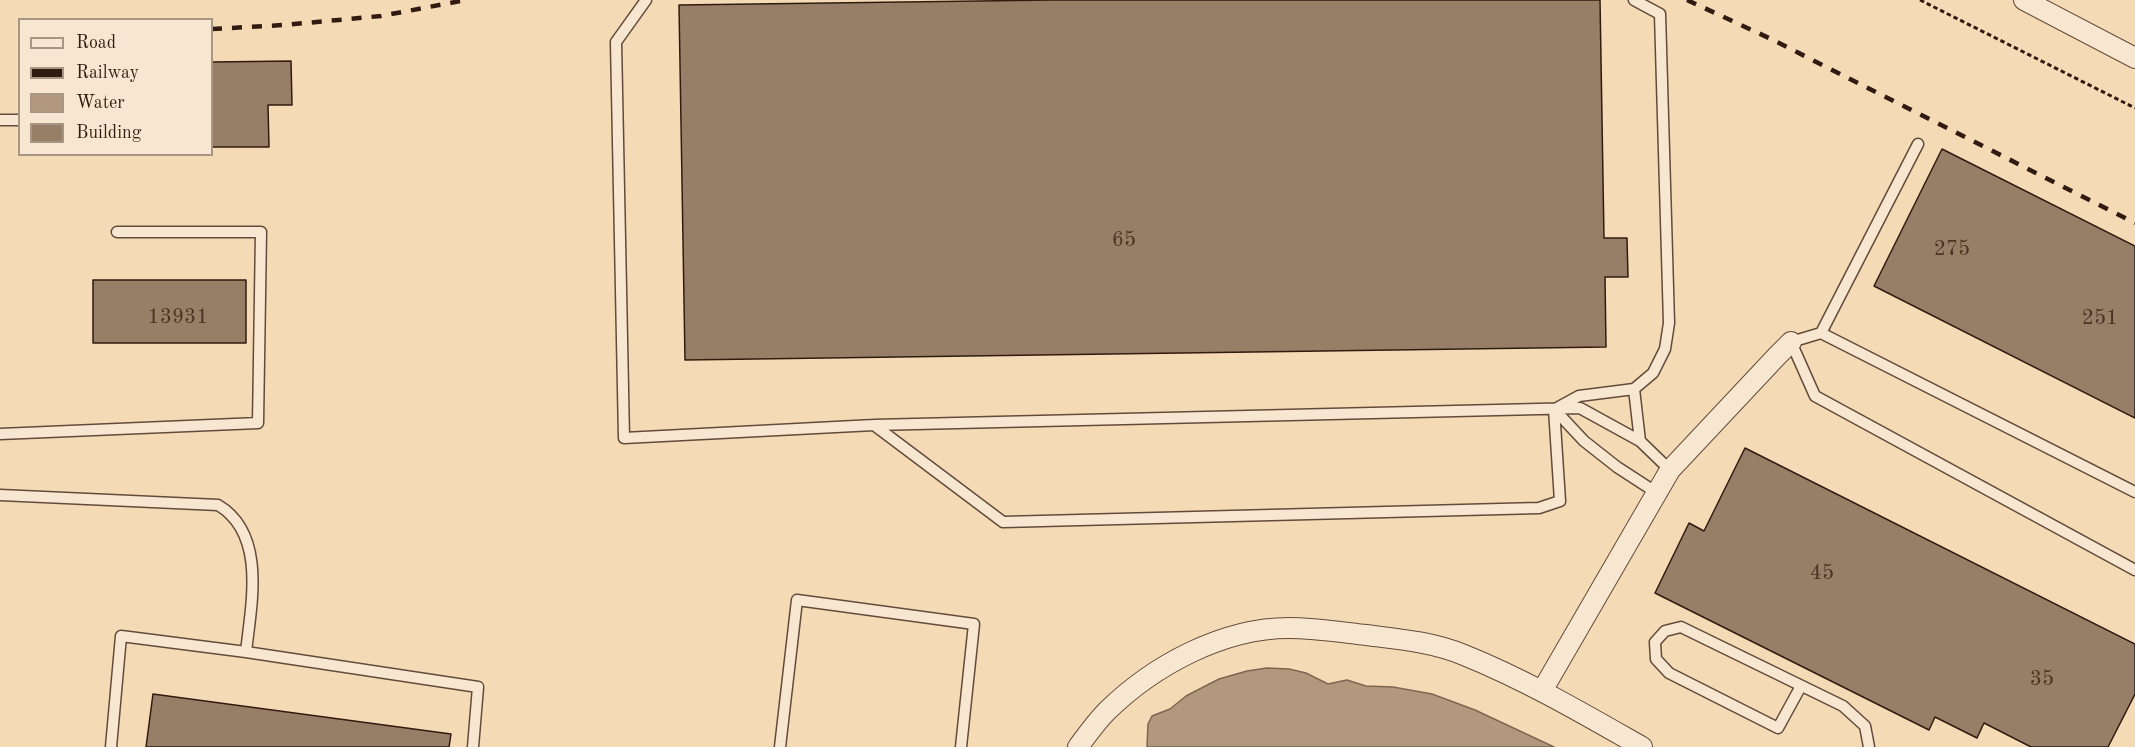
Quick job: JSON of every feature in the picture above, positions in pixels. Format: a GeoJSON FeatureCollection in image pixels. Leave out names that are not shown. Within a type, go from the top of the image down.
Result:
{"type":"FeatureCollection","features":[{"type":"Feature","properties":{"kind":"street"},"geometry":{"type":"LineString","coordinates":[[2024,0],[2135,58]]}},
{"type":"Feature","properties":{"kind":"street"},"geometry":{"type":"LineString","coordinates":[[1542,691],[1670,470],[1791,342]]}},
{"type":"Feature","properties":{"kind":"street"},"geometry":{"type":"LineString","coordinates":[[1078,747],[1106,712],[1156,670],[1203,646],[1257,630],[1288,628],[1316,629],[1415,642],[1462,654],[1542,691],[1642,747]]}},
{"type":"Feature","properties":{"kind":"lane"},"geometry":{"type":"LineString","coordinates":[[646,0],[616,42],[624,438],[874,425],[1580,408],[1640,441],[1670,470]]}},
{"type":"Feature","properties":{"kind":"lane"},"geometry":{"type":"LineString","coordinates":[[1554,409],[1579,396],[1634,389],[1653,373],[1665,349],[1669,323],[1660,14],[1634,0]]}},
{"type":"Feature","properties":{"kind":"lane"},"geometry":{"type":"LineString","coordinates":[[0,120],[18,120]]}},
{"type":"Feature","properties":{"kind":"lane"},"geometry":{"type":"LineString","coordinates":[[1821,333],[1918,144]]}},
{"type":"Feature","properties":{"kind":"lane"},"geometry":{"type":"LineString","coordinates":[[0,434],[258,423],[261,232],[117,232]]}},
{"type":"Feature","properties":{"kind":"lane"},"geometry":{"type":"LineString","coordinates":[[2135,492],[1821,333],[1791,342],[1815,396],[2135,570]]}},
{"type":"Feature","properties":{"kind":"lane"},"geometry":{"type":"LineString","coordinates":[[1634,389],[1640,441]]}},
{"type":"Feature","properties":{"kind":"lane"},"geometry":{"type":"LineString","coordinates":[[874,425],[1003,522],[1539,508],[1560,501],[1554,409]]}},
{"type":"Feature","properties":{"kind":"lane"},"geometry":{"type":"LineString","coordinates":[[1554,409],[1584,441],[1617,467],[1657,493]]}},
{"type":"Feature","properties":{"kind":"lane"},"geometry":{"type":"LineString","coordinates":[[0,495],[218,505],[230,512],[238,522],[246,540],[253,573],[246,652]]}},
{"type":"Feature","properties":{"kind":"lane"},"geometry":{"type":"LineString","coordinates":[[780,747],[797,600],[974,624],[961,747]]}},
{"type":"Feature","properties":{"kind":"lane"},"geometry":{"type":"LineString","coordinates":[[1801,686],[1778,728],[1669,673],[1656,659],[1655,642],[1665,631],[1681,627],[1843,706],[1865,726],[1869,747]]}},
{"type":"Feature","properties":{"kind":"lane"},"geometry":{"type":"LineString","coordinates":[[111,747],[121,636],[246,652],[478,687],[472,747]]}},
{"type":"Feature","properties":{"kind":"path"},"geometry":{"type":"LineString","coordinates":[[1920,0],[2135,108]]}},
{"type":"Feature","properties":{"kind":"water"},"geometry":{"type":"Polygon","coordinates":[[[1267,668],[1289,669],[1306,673],[1328,684],[1347,680],[1366,686],[1393,687],[1432,694],[1475,710],[1554,747],[1147,747],[1148,724],[1152,716],[1170,709],[1186,696],[1219,679],[1267,668]]]}},
{"type":"Feature","properties":{"kind":"building"},"geometry":{"type":"Polygon","coordinates":[[[1052,0],[1600,0],[1604,238],[1627,238],[1628,277],[1605,277],[1606,347],[685,360],[679,5],[1052,0]]]}},
{"type":"Feature","properties":{"kind":"building"},"geometry":{"type":"Polygon","coordinates":[[[291,61],[292,105],[268,105],[269,147],[213,147],[213,62],[291,61]]]}},
{"type":"Feature","properties":{"kind":"building"},"geometry":{"type":"Polygon","coordinates":[[[1942,149],[2135,246],[2135,418],[1874,286],[1942,149]]]}},
{"type":"Feature","properties":{"kind":"building"},"geometry":{"type":"Polygon","coordinates":[[[93,280],[246,280],[246,343],[93,343],[93,280]]]}},
{"type":"Feature","properties":{"kind":"building"},"geometry":{"type":"Polygon","coordinates":[[[1745,448],[2135,644],[2135,694],[2108,747],[2031,747],[1984,723],[1977,738],[1935,717],[1929,730],[1655,593],[1689,523],[1704,531],[1745,448]]]}},
{"type":"Feature","properties":{"kind":"building"},"geometry":{"type":"Polygon","coordinates":[[[153,694],[451,734],[449,747],[146,747],[153,694]]]}},
{"type":"Feature","properties":{"kind":"railway"},"geometry":{"type":"LineString","coordinates":[[213,29],[381,16],[466,0]]}},
{"type":"Feature","properties":{"kind":"railway"},"geometry":{"type":"LineString","coordinates":[[1687,0],[1769,38],[2135,223]]}}]}
